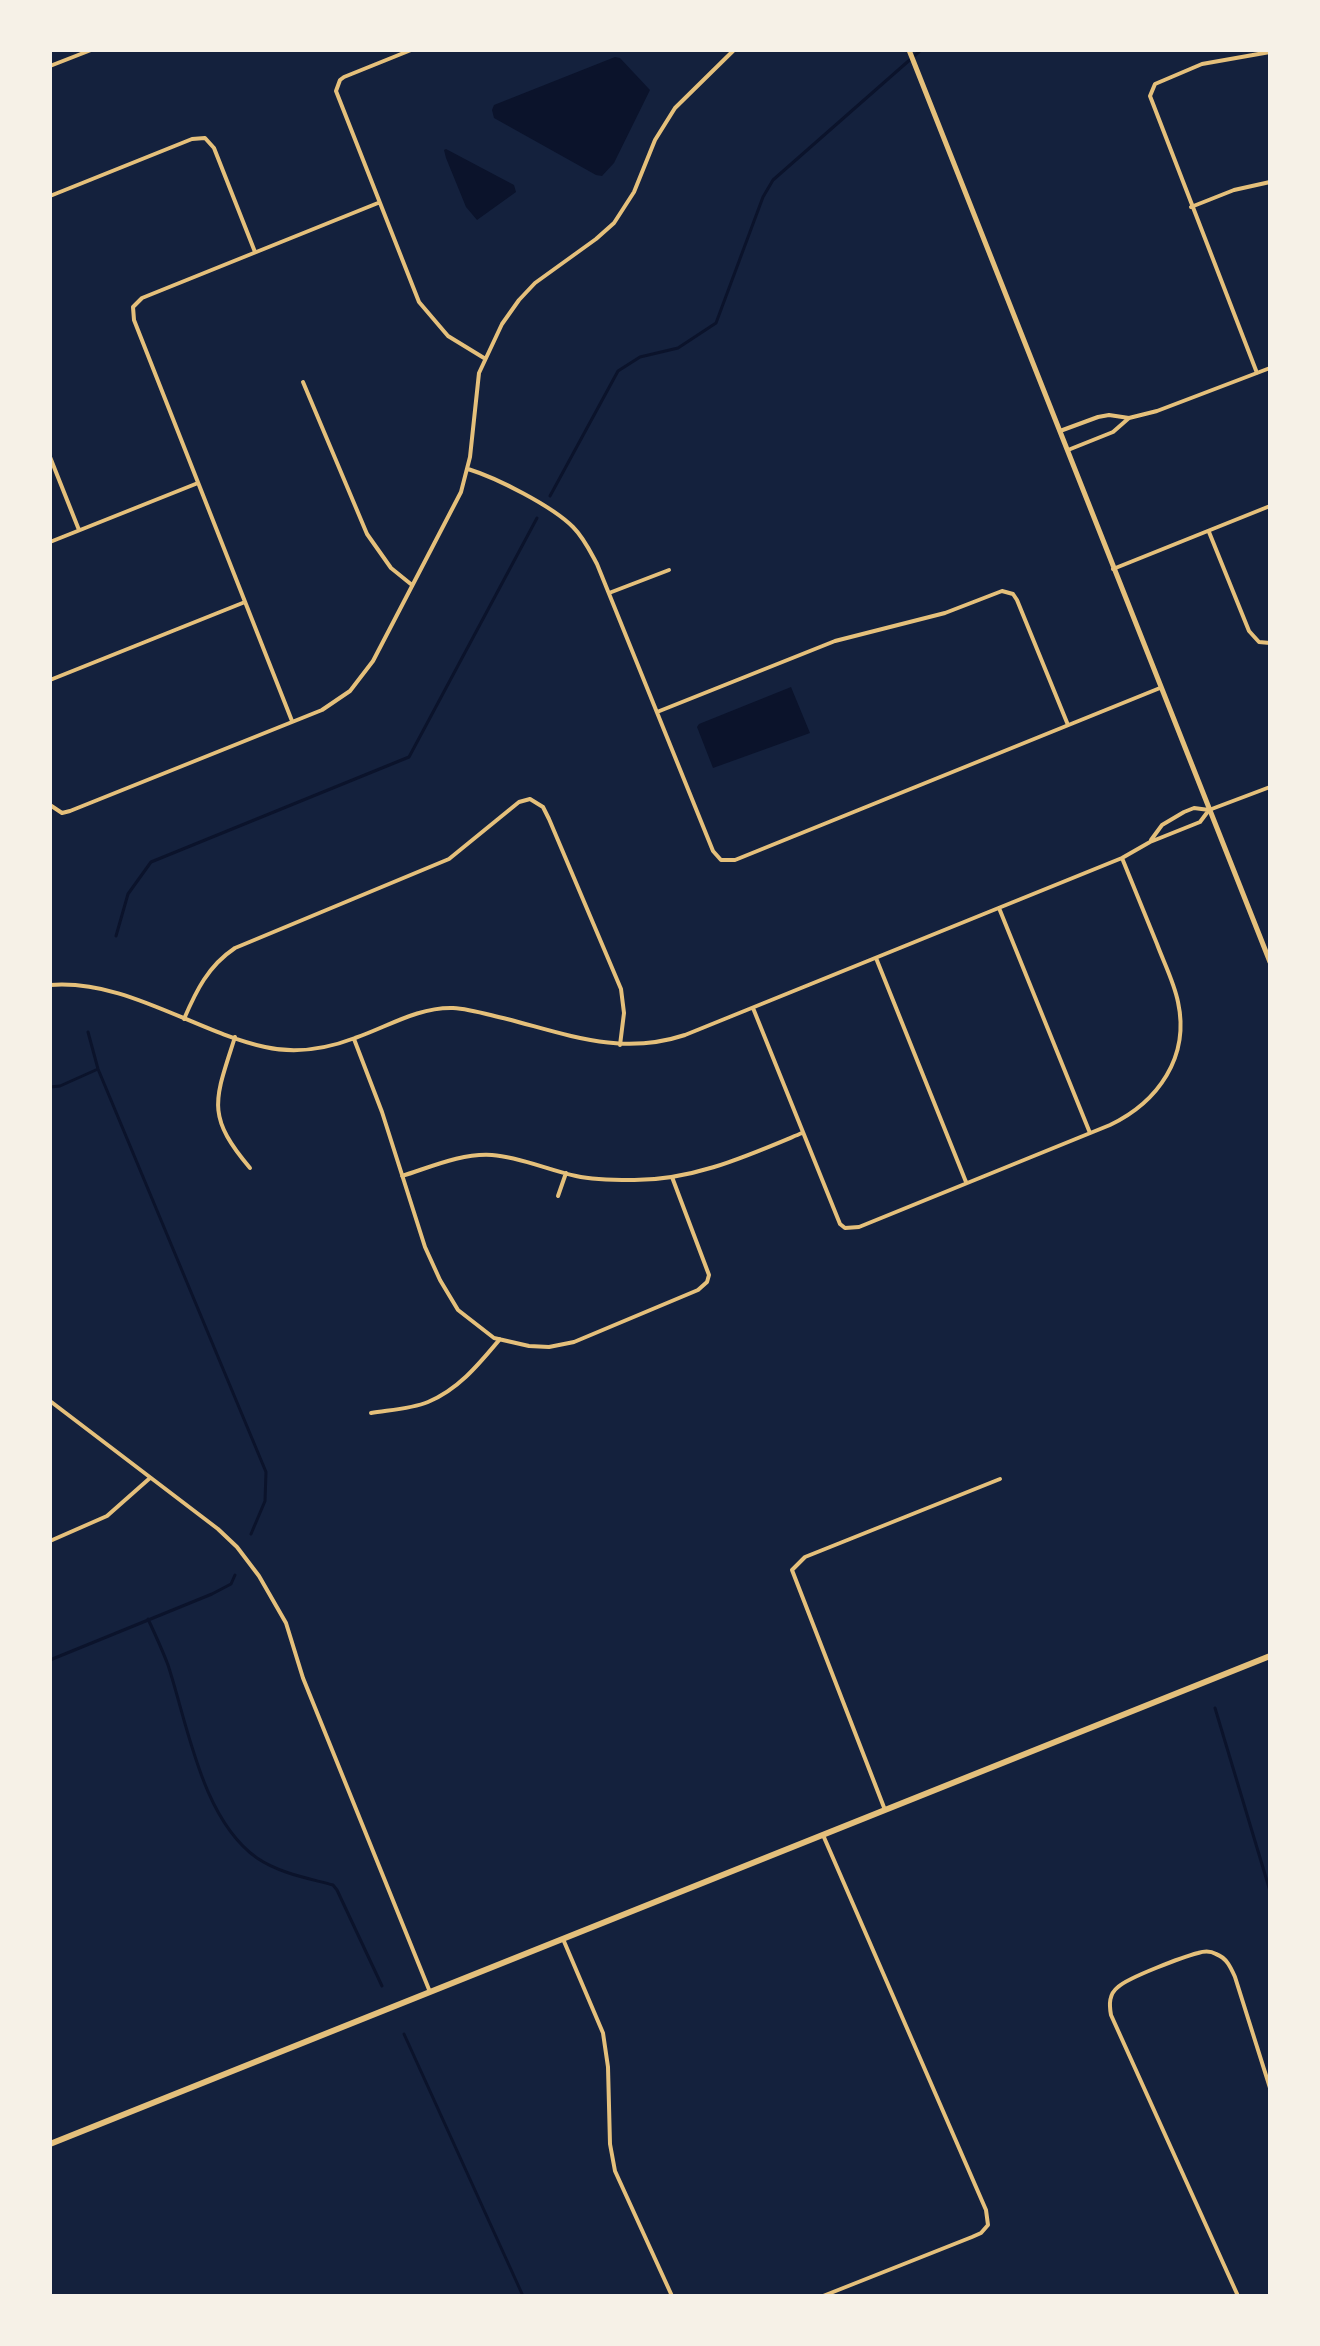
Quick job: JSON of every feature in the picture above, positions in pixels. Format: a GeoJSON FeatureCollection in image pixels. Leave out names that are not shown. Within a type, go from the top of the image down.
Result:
{"type":"FeatureCollection","features":[{"type":"Feature","properties":{"kind":"main road"},"geometry":{"type":"LineString","coordinates":[[50,2144],[1270,1656]]}},
{"type":"Feature","properties":{"kind":"street"},"geometry":{"type":"LineString","coordinates":[[50,66],[91,50]]}},
{"type":"Feature","properties":{"kind":"street"},"geometry":{"type":"LineString","coordinates":[[411,50],[344,77],[337,86],[337,99],[419,302],[448,336],[484,358]]}},
{"type":"Feature","properties":{"kind":"street"},"geometry":{"type":"LineString","coordinates":[[50,805],[58,811],[70,811],[332,705],[358,683],[373,661],[450,516],[468,469],[477,383],[484,358],[502,324],[527,291],[605,231],[622,213],[655,140],[668,119],[683,98],[734,50]]}},
{"type":"Feature","properties":{"kind":"street"},"geometry":{"type":"LineString","coordinates":[[909,50],[1270,962]]}},
{"type":"Feature","properties":{"kind":"street"},"geometry":{"type":"LineString","coordinates":[[1257,373],[1151,102],[1151,89],[1160,80],[1202,64],[1270,52]]}},
{"type":"Feature","properties":{"kind":"street"},"geometry":{"type":"LineString","coordinates":[[50,196],[192,139],[205,138],[214,148],[255,252]]}},
{"type":"Feature","properties":{"kind":"street"},"geometry":{"type":"LineString","coordinates":[[1191,207],[1234,190],[1270,182]]}},
{"type":"Feature","properties":{"kind":"street"},"geometry":{"type":"LineString","coordinates":[[292,721],[134,320],[133,307],[142,298],[378,203]]}},
{"type":"Feature","properties":{"kind":"street"},"geometry":{"type":"LineString","coordinates":[[1059,431],[1098,417],[1129,418],[1170,407],[1270,368]]}},
{"type":"Feature","properties":{"kind":"street"},"geometry":{"type":"LineString","coordinates":[[303,382],[367,534],[391,568],[412,585]]}},
{"type":"Feature","properties":{"kind":"street"},"geometry":{"type":"LineString","coordinates":[[1067,451],[1113,432],[1129,418]]}},
{"type":"Feature","properties":{"kind":"street"},"geometry":{"type":"LineString","coordinates":[[50,457],[79,530]]}},
{"type":"Feature","properties":{"kind":"street"},"geometry":{"type":"LineString","coordinates":[[468,469],[507,486],[553,512],[572,526],[592,553],[713,851],[721,860],[735,860],[1160,688]]}},
{"type":"Feature","properties":{"kind":"street"},"geometry":{"type":"LineString","coordinates":[[50,542],[198,483]]}},
{"type":"Feature","properties":{"kind":"street"},"geometry":{"type":"LineString","coordinates":[[1113,569],[1270,506]]}},
{"type":"Feature","properties":{"kind":"street"},"geometry":{"type":"LineString","coordinates":[[1209,531],[1249,631],[1259,642],[1270,643]]}},
{"type":"Feature","properties":{"kind":"street"},"geometry":{"type":"LineString","coordinates":[[609,593],[669,570]]}},
{"type":"Feature","properties":{"kind":"street"},"geometry":{"type":"LineString","coordinates":[[657,712],[835,641],[931,616],[996,592],[1008,591],[1017,600],[1068,725]]}},
{"type":"Feature","properties":{"kind":"street"},"geometry":{"type":"LineString","coordinates":[[50,680],[245,602]]}},
{"type":"Feature","properties":{"kind":"street"},"geometry":{"type":"LineString","coordinates":[[1150,842],[1162,825],[1194,808],[1209,810],[1270,787]]}},
{"type":"Feature","properties":{"kind":"street"},"geometry":{"type":"LineString","coordinates":[[184,1019],[205,977],[235,948],[449,859],[519,802],[530,799],[543,807],[549,819],[621,989],[624,1013],[620,1045]]}},
{"type":"Feature","properties":{"kind":"street"},"geometry":{"type":"LineString","coordinates":[[50,985],[84,985],[111,991],[266,1047],[307,1051],[354,1039],[425,1010],[453,1008],[598,1043],[633,1046],[674,1039],[1122,858],[1150,842],[1200,822],[1209,810]]}},
{"type":"Feature","properties":{"kind":"street"},"geometry":{"type":"LineString","coordinates":[[753,1008],[840,1224],[845,1228],[859,1227],[1131,1114],[1150,1099],[1168,1074],[1180,1040],[1180,1016],[1174,986],[1122,858]]}},
{"type":"Feature","properties":{"kind":"street"},"geometry":{"type":"LineString","coordinates":[[999,908],[1090,1133]]}},
{"type":"Feature","properties":{"kind":"street"},"geometry":{"type":"LineString","coordinates":[[876,958],[966,1183]]}},
{"type":"Feature","properties":{"kind":"street"},"geometry":{"type":"LineString","coordinates":[[235,1037],[220,1085],[217,1107],[223,1131],[250,1168]]}},
{"type":"Feature","properties":{"kind":"street"},"geometry":{"type":"LineString","coordinates":[[354,1039],[382,1112],[425,1247],[445,1289],[464,1316],[494,1338],[529,1346],[549,1347],[574,1342],[698,1290],[707,1282],[709,1275],[705,1260],[672,1177]]}},
{"type":"Feature","properties":{"kind":"street"},"geometry":{"type":"LineString","coordinates":[[402,1176],[476,1155],[502,1156],[566,1173],[628,1180],[672,1177],[725,1165],[803,1132]]}},
{"type":"Feature","properties":{"kind":"street"},"geometry":{"type":"LineString","coordinates":[[558,1196],[566,1173]]}},
{"type":"Feature","properties":{"kind":"street"},"geometry":{"type":"LineString","coordinates":[[371,1413],[426,1403],[449,1390],[467,1378],[500,1339]]}},
{"type":"Feature","properties":{"kind":"street"},"geometry":{"type":"LineString","coordinates":[[50,1401],[237,1547],[278,1606],[308,1693],[430,1992]]}},
{"type":"Feature","properties":{"kind":"street"},"geometry":{"type":"LineString","coordinates":[[50,1541],[107,1516],[150,1478]]}},
{"type":"Feature","properties":{"kind":"street"},"geometry":{"type":"LineString","coordinates":[[885,1810],[792,1570],[805,1557],[1000,1479]]}},
{"type":"Feature","properties":{"kind":"street"},"geometry":{"type":"LineString","coordinates":[[823,1835],[986,2210],[988,2225],[972,2237],[823,2296]]}},
{"type":"Feature","properties":{"kind":"street"},"geometry":{"type":"LineString","coordinates":[[563,1939],[603,2033],[615,2171],[672,2296]]}},
{"type":"Feature","properties":{"kind":"street"},"geometry":{"type":"LineString","coordinates":[[1238,2296],[1113,2020],[1109,2007],[1113,1993],[1125,1982],[1199,1953],[1214,1952],[1220,1955],[1235,1977],[1270,2088]]}},
{"type":"Feature","properties":{"kind":"water"},"geometry":{"type":"Polygon","coordinates":[[[615,57],[620,58],[650,90],[614,163],[602,176],[494,118],[494,105],[615,57]]]}},
{"type":"Feature","properties":{"kind":"water"},"geometry":{"type":"Polygon","coordinates":[[[446,149],[514,185],[516,192],[477,220],[466,207],[446,158],[446,149]]]}},
{"type":"Feature","properties":{"kind":"water"},"geometry":{"type":"Polygon","coordinates":[[[791,687],[810,733],[713,768],[697,727],[699,724],[791,687]]]}},
{"type":"Feature","properties":{"kind":"waterway"},"geometry":{"type":"LineString","coordinates":[[550,496],[618,371],[640,357],[678,348],[716,323],[763,197],[773,180],[921,50]]}},
{"type":"Feature","properties":{"kind":"waterway"},"geometry":{"type":"LineString","coordinates":[[116,936],[128,894],[151,862],[409,757],[537,518]]}},
{"type":"Feature","properties":{"kind":"waterway"},"geometry":{"type":"LineString","coordinates":[[88,1032],[98,1069],[266,1472],[265,1501],[251,1534]]}},
{"type":"Feature","properties":{"kind":"waterway"},"geometry":{"type":"LineString","coordinates":[[50,1087],[60,1086],[98,1069]]}},
{"type":"Feature","properties":{"kind":"waterway"},"geometry":{"type":"LineString","coordinates":[[50,1660],[212,1594],[231,1584],[235,1575]]}},
{"type":"Feature","properties":{"kind":"waterway"},"geometry":{"type":"LineString","coordinates":[[148,1619],[168,1665],[199,1770],[223,1820],[238,1841],[257,1858],[274,1868],[333,1885],[382,1986]]}},
{"type":"Feature","properties":{"kind":"waterway"},"geometry":{"type":"LineString","coordinates":[[1215,1708],[1270,1891]]}},
{"type":"Feature","properties":{"kind":"waterway"},"geometry":{"type":"LineString","coordinates":[[404,2034],[523,2296]]}}]}
